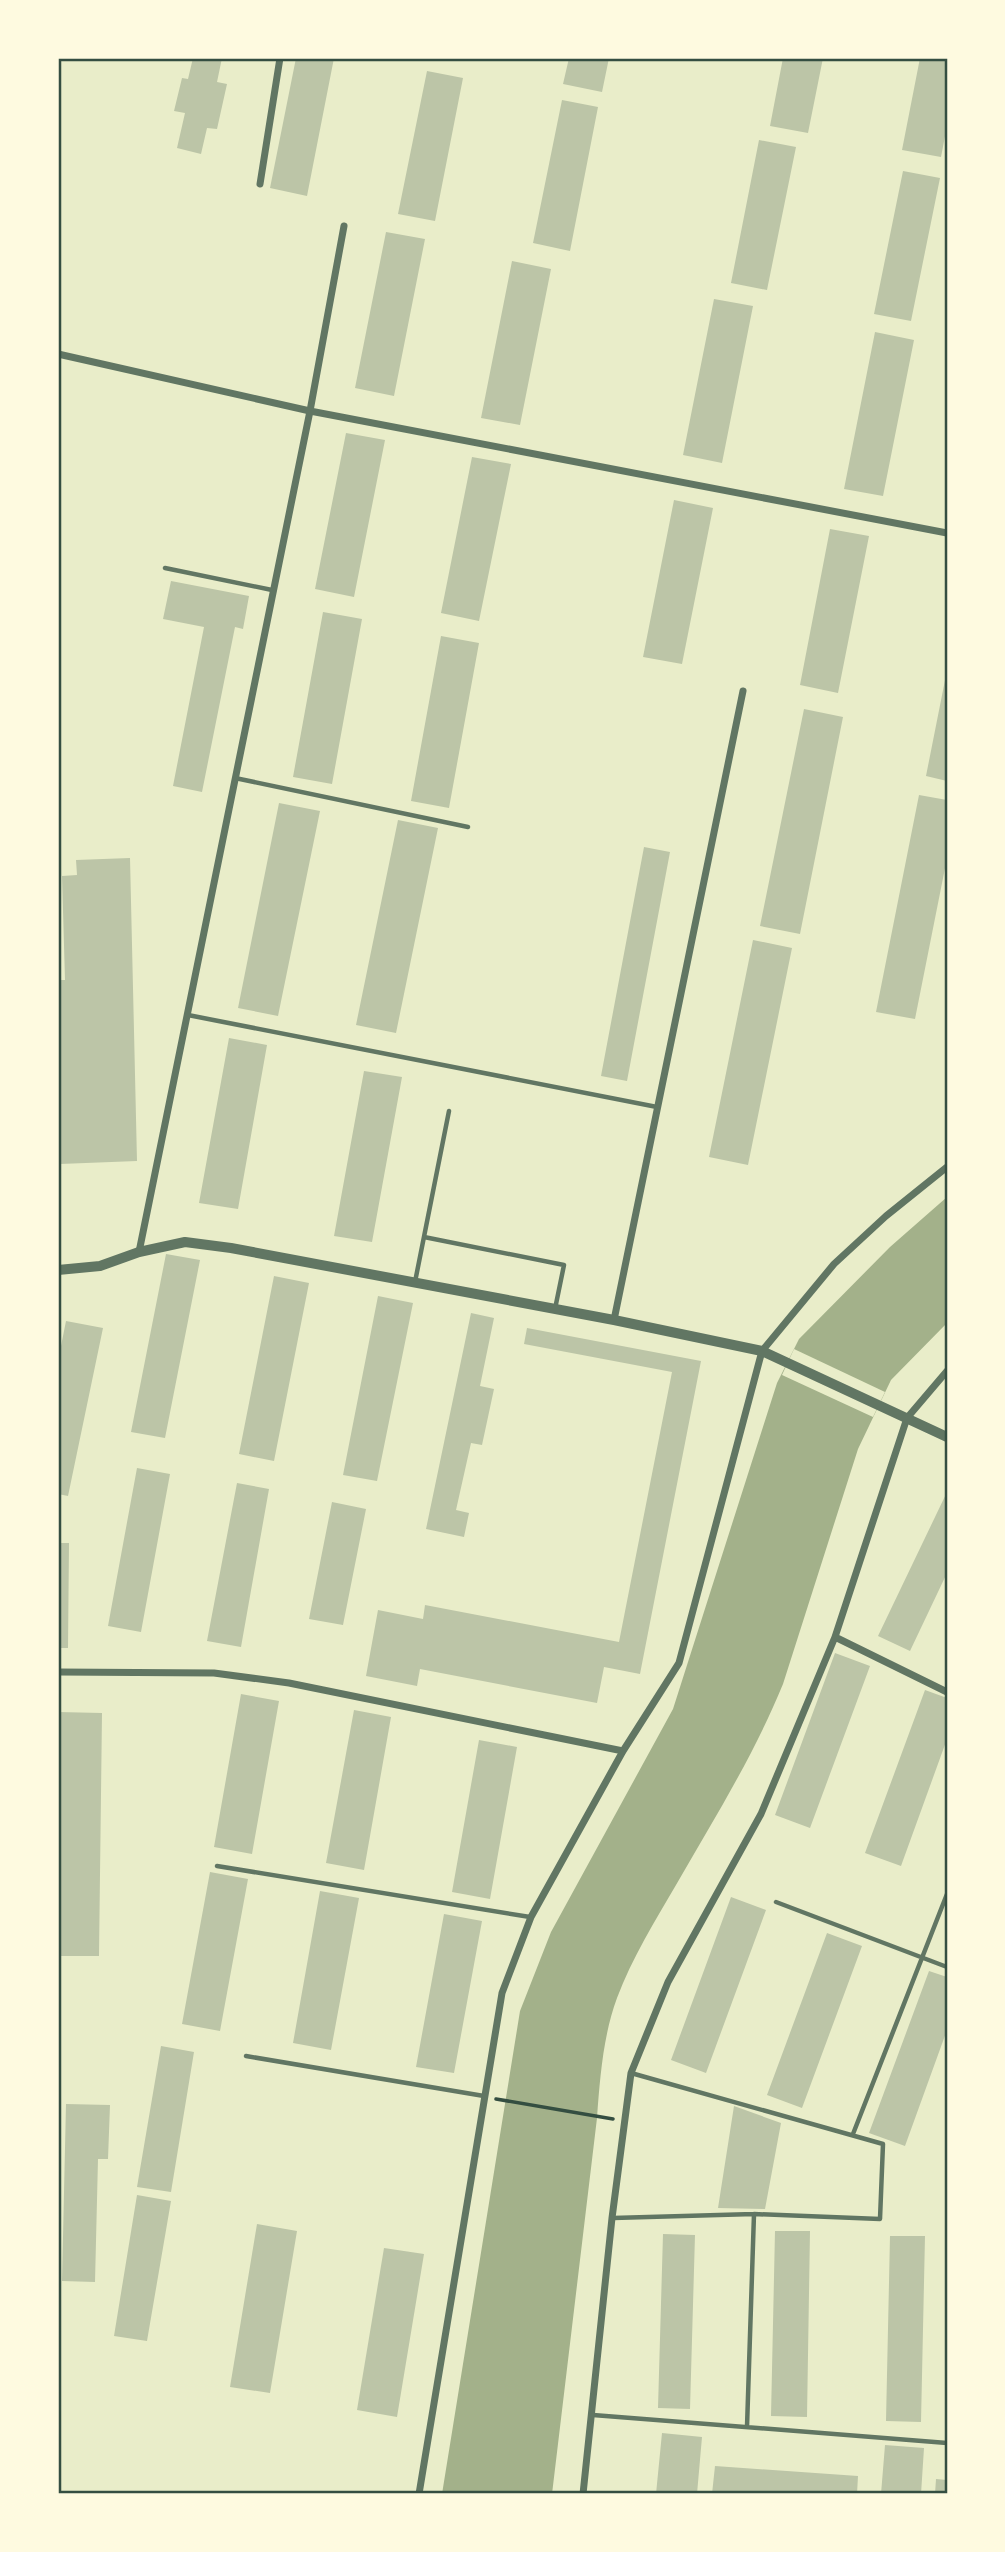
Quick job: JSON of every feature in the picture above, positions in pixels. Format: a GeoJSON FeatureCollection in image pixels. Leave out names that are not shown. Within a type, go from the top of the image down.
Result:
{"type":"FeatureCollection","features":[{"type":"Feature","properties":{"kind":"street"},"geometry":{"type":"LineString","coordinates":[[260,184],[280,58]]}},
{"type":"Feature","properties":{"kind":"street"},"geometry":{"type":"LineString","coordinates":[[138,1252],[310,411],[344,226]]}},
{"type":"Feature","properties":{"kind":"street"},"geometry":{"type":"LineString","coordinates":[[58,354],[310,411],[947,533]]}},
{"type":"Feature","properties":{"kind":"street"},"geometry":{"type":"LineString","coordinates":[[614,1321],[743,691]]}},
{"type":"Feature","properties":{"kind":"street"},"geometry":{"type":"LineString","coordinates":[[419,2494],[502,1993],[531,1917],[623,1751],[679,1663],[762,1351],[834,1264],[886,1216],[947,1167]]}},
{"type":"Feature","properties":{"kind":"street"},"geometry":{"type":"LineString","coordinates":[[58,1270],[100,1266],[138,1252],[185,1242],[232,1248],[762,1351],[947,1437]]}},
{"type":"Feature","properties":{"kind":"street"},"geometry":{"type":"LineString","coordinates":[[583,2494],[612,2218],[631,2073],[668,1982],[761,1814],[835,1636],[907,1418],[947,1371]]}},
{"type":"Feature","properties":{"kind":"street"},"geometry":{"type":"LineString","coordinates":[[835,1636],[947,1692]]}},
{"type":"Feature","properties":{"kind":"street"},"geometry":{"type":"LineString","coordinates":[[58,1672],[214,1672],[289,1683],[623,1751]]}},
{"type":"Feature","properties":{"kind":"lane"},"geometry":{"type":"LineString","coordinates":[[165,568],[272,590]]}},
{"type":"Feature","properties":{"kind":"lane"},"geometry":{"type":"LineString","coordinates":[[235,778],[468,827]]}},
{"type":"Feature","properties":{"kind":"lane"},"geometry":{"type":"LineString","coordinates":[[187,1015],[658,1107]]}},
{"type":"Feature","properties":{"kind":"lane"},"geometry":{"type":"LineString","coordinates":[[415,1283],[449,1111]]}},
{"type":"Feature","properties":{"kind":"lane"},"geometry":{"type":"LineString","coordinates":[[424,1237],[564,1265],[555,1309]]}},
{"type":"Feature","properties":{"kind":"lane"},"geometry":{"type":"LineString","coordinates":[[217,1866],[531,1917]]}},
{"type":"Feature","properties":{"kind":"lane"},"geometry":{"type":"LineString","coordinates":[[853,2134],[947,1894]]}},
{"type":"Feature","properties":{"kind":"lane"},"geometry":{"type":"LineString","coordinates":[[776,1902],[947,1967]]}},
{"type":"Feature","properties":{"kind":"lane"},"geometry":{"type":"LineString","coordinates":[[246,2056],[484,2096]]}},
{"type":"Feature","properties":{"kind":"lane"},"geometry":{"type":"LineString","coordinates":[[612,2218],[754,2214],[880,2219],[883,2144],[631,2073]]}},
{"type":"Feature","properties":{"kind":"lane"},"geometry":{"type":"LineString","coordinates":[[747,2427],[754,2214]]}},
{"type":"Feature","properties":{"kind":"lane"},"geometry":{"type":"LineString","coordinates":[[593,2415],[947,2443]]}},
{"type":"Feature","properties":{"kind":"path"},"geometry":{"type":"LineString","coordinates":[[501,2100],[599,2117]]}},
{"type":"Feature","properties":{"kind":"shaded area"},"geometry":{"type":"Polygon","coordinates":[[[947,1197],[947,1323],[891,1380],[858,1449],[783,1684],[772,1710],[733,1786],[637,1954],[612,2012],[601,2072],[552,2494],[442,2494],[520,2011],[551,1932],[673,1709],[777,1383],[799,1339],[890,1247],[947,1197]]]}},
{"type":"Feature","properties":{"kind":"pier"},"geometry":{"type":"Polygon","coordinates":[[[794,1349],[885,1392],[873,1417],[782,1375],[794,1349]]]}},
{"type":"Feature","properties":{"kind":"building"},"geometry":{"type":"Polygon","coordinates":[[[193,58],[222,58],[217,82],[227,84],[217,129],[207,128],[201,154],[177,148],[185,113],[174,111],[182,78],[188,79],[193,58]]]}},
{"type":"Feature","properties":{"kind":"building"},"geometry":{"type":"Polygon","coordinates":[[[296,58],[334,58],[307,196],[270,188],[296,58]]]}},
{"type":"Feature","properties":{"kind":"building"},"geometry":{"type":"Polygon","coordinates":[[[569,58],[609,58],[602,92],[563,84],[569,58]]]}},
{"type":"Feature","properties":{"kind":"building"},"geometry":{"type":"Polygon","coordinates":[[[783,58],[823,58],[808,133],[770,126],[783,58]]]}},
{"type":"Feature","properties":{"kind":"building"},"geometry":{"type":"Polygon","coordinates":[[[920,58],[947,58],[947,126],[941,157],[902,150],[920,58]]]}},
{"type":"Feature","properties":{"kind":"building"},"geometry":{"type":"Polygon","coordinates":[[[427,71],[463,78],[435,221],[398,214],[427,71]]]}},
{"type":"Feature","properties":{"kind":"building"},"geometry":{"type":"Polygon","coordinates":[[[562,100],[598,107],[570,251],[533,243],[562,100]]]}},
{"type":"Feature","properties":{"kind":"building"},"geometry":{"type":"Polygon","coordinates":[[[759,140],[796,147],[767,290],[731,283],[759,140]]]}},
{"type":"Feature","properties":{"kind":"building"},"geometry":{"type":"Polygon","coordinates":[[[903,171],[940,178],[911,321],[874,314],[903,171]]]}},
{"type":"Feature","properties":{"kind":"building"},"geometry":{"type":"Polygon","coordinates":[[[386,232],[425,239],[394,396],[355,388],[386,232]]]}},
{"type":"Feature","properties":{"kind":"building"},"geometry":{"type":"Polygon","coordinates":[[[512,261],[551,269],[520,425],[481,418],[512,261]]]}},
{"type":"Feature","properties":{"kind":"building"},"geometry":{"type":"Polygon","coordinates":[[[714,299],[753,306],[722,463],[683,455],[714,299]]]}},
{"type":"Feature","properties":{"kind":"building"},"geometry":{"type":"Polygon","coordinates":[[[875,332],[914,340],[883,496],[844,489],[875,332]]]}},
{"type":"Feature","properties":{"kind":"building"},"geometry":{"type":"Polygon","coordinates":[[[346,433],[385,440],[354,597],[315,589],[346,433]]]}},
{"type":"Feature","properties":{"kind":"building"},"geometry":{"type":"Polygon","coordinates":[[[472,457],[511,464],[479,621],[441,613],[472,457]]]}},
{"type":"Feature","properties":{"kind":"building"},"geometry":{"type":"Polygon","coordinates":[[[674,500],[713,508],[682,664],[643,657],[674,500]]]}},
{"type":"Feature","properties":{"kind":"building"},"geometry":{"type":"Polygon","coordinates":[[[830,529],[869,536],[838,693],[800,685],[830,529]]]}},
{"type":"Feature","properties":{"kind":"building"},"geometry":{"type":"Polygon","coordinates":[[[171,581],[249,596],[243,629],[235,627],[202,792],[173,786],[204,627],[163,619],[171,581]]]}},
{"type":"Feature","properties":{"kind":"building"},"geometry":{"type":"Polygon","coordinates":[[[323,612],[362,619],[332,784],[293,777],[323,612]]]}},
{"type":"Feature","properties":{"kind":"building"},"geometry":{"type":"Polygon","coordinates":[[[441,636],[479,643],[449,808],[411,801],[441,636]]]}},
{"type":"Feature","properties":{"kind":"building"},"geometry":{"type":"Polygon","coordinates":[[[947,676],[947,781],[926,776],[947,676]]]}},
{"type":"Feature","properties":{"kind":"building"},"geometry":{"type":"Polygon","coordinates":[[[804,709],[843,717],[800,934],[760,926],[804,709]]]}},
{"type":"Feature","properties":{"kind":"building"},"geometry":{"type":"Polygon","coordinates":[[[919,795],[947,800],[947,858],[915,1019],[876,1012],[919,795]]]}},
{"type":"Feature","properties":{"kind":"building"},"geometry":{"type":"Polygon","coordinates":[[[279,803],[320,811],[278,1016],[238,1008],[279,803]]]}},
{"type":"Feature","properties":{"kind":"building"},"geometry":{"type":"Polygon","coordinates":[[[398,820],[438,828],[396,1033],[356,1025],[398,820]]]}},
{"type":"Feature","properties":{"kind":"building"},"geometry":{"type":"Polygon","coordinates":[[[644,847],[670,852],[627,1081],[601,1076],[644,847]]]}},
{"type":"Feature","properties":{"kind":"building"},"geometry":{"type":"Polygon","coordinates":[[[130,858],[137,1161],[60,1164],[58,980],[65,980],[62,876],[77,875],[76,860],[130,858]]]}},
{"type":"Feature","properties":{"kind":"building"},"geometry":{"type":"Polygon","coordinates":[[[753,940],[792,948],[748,1165],[709,1157],[753,940]]]}},
{"type":"Feature","properties":{"kind":"building"},"geometry":{"type":"Polygon","coordinates":[[[229,1038],[267,1045],[238,1209],[199,1203],[229,1038]]]}},
{"type":"Feature","properties":{"kind":"building"},"geometry":{"type":"Polygon","coordinates":[[[364,1071],[402,1077],[372,1242],[334,1236],[364,1071]]]}},
{"type":"Feature","properties":{"kind":"building"},"geometry":{"type":"Polygon","coordinates":[[[166,1254],[200,1260],[165,1438],[131,1432],[166,1254]]]}},
{"type":"Feature","properties":{"kind":"building"},"geometry":{"type":"Polygon","coordinates":[[[274,1276],[309,1283],[274,1461],[239,1454],[274,1276]]]}},
{"type":"Feature","properties":{"kind":"building"},"geometry":{"type":"Polygon","coordinates":[[[378,1296],[413,1303],[377,1481],[343,1475],[378,1296]]]}},
{"type":"Feature","properties":{"kind":"building"},"geometry":{"type":"Polygon","coordinates":[[[471,1313],[494,1318],[480,1386],[494,1389],[482,1445],[471,1443],[456,1510],[469,1513],[464,1537],[426,1529],[471,1313]]]}},
{"type":"Feature","properties":{"kind":"building"},"geometry":{"type":"Polygon","coordinates":[[[66,1321],[103,1328],[68,1496],[58,1494],[58,1361],[66,1321]]]}},
{"type":"Feature","properties":{"kind":"building"},"geometry":{"type":"Polygon","coordinates":[[[527,1328],[701,1361],[640,1674],[604,1667],[597,1703],[420,1669],[417,1686],[366,1676],[378,1610],[423,1619],[425,1605],[619,1642],[672,1372],[524,1344],[527,1328]]]}},
{"type":"Feature","properties":{"kind":"building"},"geometry":{"type":"Polygon","coordinates":[[[137,1468],[170,1474],[141,1632],[108,1626],[137,1468]]]}},
{"type":"Feature","properties":{"kind":"building"},"geometry":{"type":"Polygon","coordinates":[[[237,1483],[269,1489],[241,1647],[207,1641],[237,1483]]]}},
{"type":"Feature","properties":{"kind":"building"},"geometry":{"type":"Polygon","coordinates":[[[947,1492],[947,1573],[910,1651],[878,1636],[947,1492]]]}},
{"type":"Feature","properties":{"kind":"building"},"geometry":{"type":"Polygon","coordinates":[[[332,1502],[366,1509],[343,1625],[309,1619],[332,1502]]]}},
{"type":"Feature","properties":{"kind":"building"},"geometry":{"type":"Polygon","coordinates":[[[58,1543],[69,1543],[68,1648],[58,1648],[58,1543]]]}},
{"type":"Feature","properties":{"kind":"building"},"geometry":{"type":"Polygon","coordinates":[[[835,1653],[870,1666],[810,1828],[775,1815],[835,1653]]]}},
{"type":"Feature","properties":{"kind":"building"},"geometry":{"type":"Polygon","coordinates":[[[925,1690],[947,1698],[947,1739],[901,1866],[865,1853],[925,1690]]]}},
{"type":"Feature","properties":{"kind":"building"},"geometry":{"type":"Polygon","coordinates":[[[241,1694],[279,1701],[252,1854],[214,1847],[241,1694]]]}},
{"type":"Feature","properties":{"kind":"building"},"geometry":{"type":"Polygon","coordinates":[[[354,1710],[391,1717],[364,1870],[326,1863],[354,1710]]]}},
{"type":"Feature","properties":{"kind":"building"},"geometry":{"type":"Polygon","coordinates":[[[58,1712],[102,1713],[99,1956],[58,1956],[58,1712]]]}},
{"type":"Feature","properties":{"kind":"building"},"geometry":{"type":"Polygon","coordinates":[[[479,1740],[517,1747],[490,1899],[452,1892],[479,1740]]]}},
{"type":"Feature","properties":{"kind":"building"},"geometry":{"type":"Polygon","coordinates":[[[210,1872],[248,1879],[220,2031],[182,2024],[210,1872]]]}},
{"type":"Feature","properties":{"kind":"building"},"geometry":{"type":"Polygon","coordinates":[[[320,1891],[359,1898],[331,2050],[293,2043],[320,1891]]]}},
{"type":"Feature","properties":{"kind":"building"},"geometry":{"type":"Polygon","coordinates":[[[731,1897],[766,1910],[706,2073],[671,2060],[731,1897]]]}},
{"type":"Feature","properties":{"kind":"building"},"geometry":{"type":"Polygon","coordinates":[[[444,1914],[482,1921],[454,2073],[416,2067],[444,1914]]]}},
{"type":"Feature","properties":{"kind":"building"},"geometry":{"type":"Polygon","coordinates":[[[827,1933],[862,1946],[802,2108],[767,2095],[827,1933]]]}},
{"type":"Feature","properties":{"kind":"building"},"geometry":{"type":"Polygon","coordinates":[[[929,1971],[947,1977],[947,2030],[905,2146],[869,2133],[929,1971]]]}},
{"type":"Feature","properties":{"kind":"building"},"geometry":{"type":"Polygon","coordinates":[[[161,2046],[194,2052],[171,2192],[137,2187],[161,2046]]]}},
{"type":"Feature","properties":{"kind":"building"},"geometry":{"type":"Polygon","coordinates":[[[66,2104],[110,2105],[108,2159],[98,2159],[95,2282],[62,2281],[66,2104]]]}},
{"type":"Feature","properties":{"kind":"building"},"geometry":{"type":"Polygon","coordinates":[[[734,2106],[781,2123],[765,2209],[718,2208],[734,2106]]]}},
{"type":"Feature","properties":{"kind":"building"},"geometry":{"type":"Polygon","coordinates":[[[137,2195],[171,2201],[147,2341],[114,2336],[137,2195]]]}},
{"type":"Feature","properties":{"kind":"building"},"geometry":{"type":"Polygon","coordinates":[[[257,2224],[297,2231],[270,2393],[230,2387],[257,2224]]]}},
{"type":"Feature","properties":{"kind":"building"},"geometry":{"type":"Polygon","coordinates":[[[775,2231],[810,2231],[807,2417],[771,2416],[775,2231]]]}},
{"type":"Feature","properties":{"kind":"building"},"geometry":{"type":"Polygon","coordinates":[[[663,2234],[695,2235],[690,2409],[658,2408],[663,2234]]]}},
{"type":"Feature","properties":{"kind":"building"},"geometry":{"type":"Polygon","coordinates":[[[890,2236],[925,2236],[921,2422],[886,2421],[890,2236]]]}},
{"type":"Feature","properties":{"kind":"building"},"geometry":{"type":"Polygon","coordinates":[[[384,2248],[424,2254],[397,2417],[357,2410],[384,2248]]]}},
{"type":"Feature","properties":{"kind":"building"},"geometry":{"type":"Polygon","coordinates":[[[662,2433],[702,2437],[697,2494],[656,2494],[662,2433]]]}},
{"type":"Feature","properties":{"kind":"building"},"geometry":{"type":"Polygon","coordinates":[[[885,2445],[924,2448],[921,2494],[881,2494],[885,2445]]]}},
{"type":"Feature","properties":{"kind":"building"},"geometry":{"type":"Polygon","coordinates":[[[715,2466],[858,2476],[857,2494],[712,2494],[715,2466]]]}},
{"type":"Feature","properties":{"kind":"building"},"geometry":{"type":"Polygon","coordinates":[[[936,2479],[947,2480],[947,2494],[935,2494],[936,2479]]]}}]}
